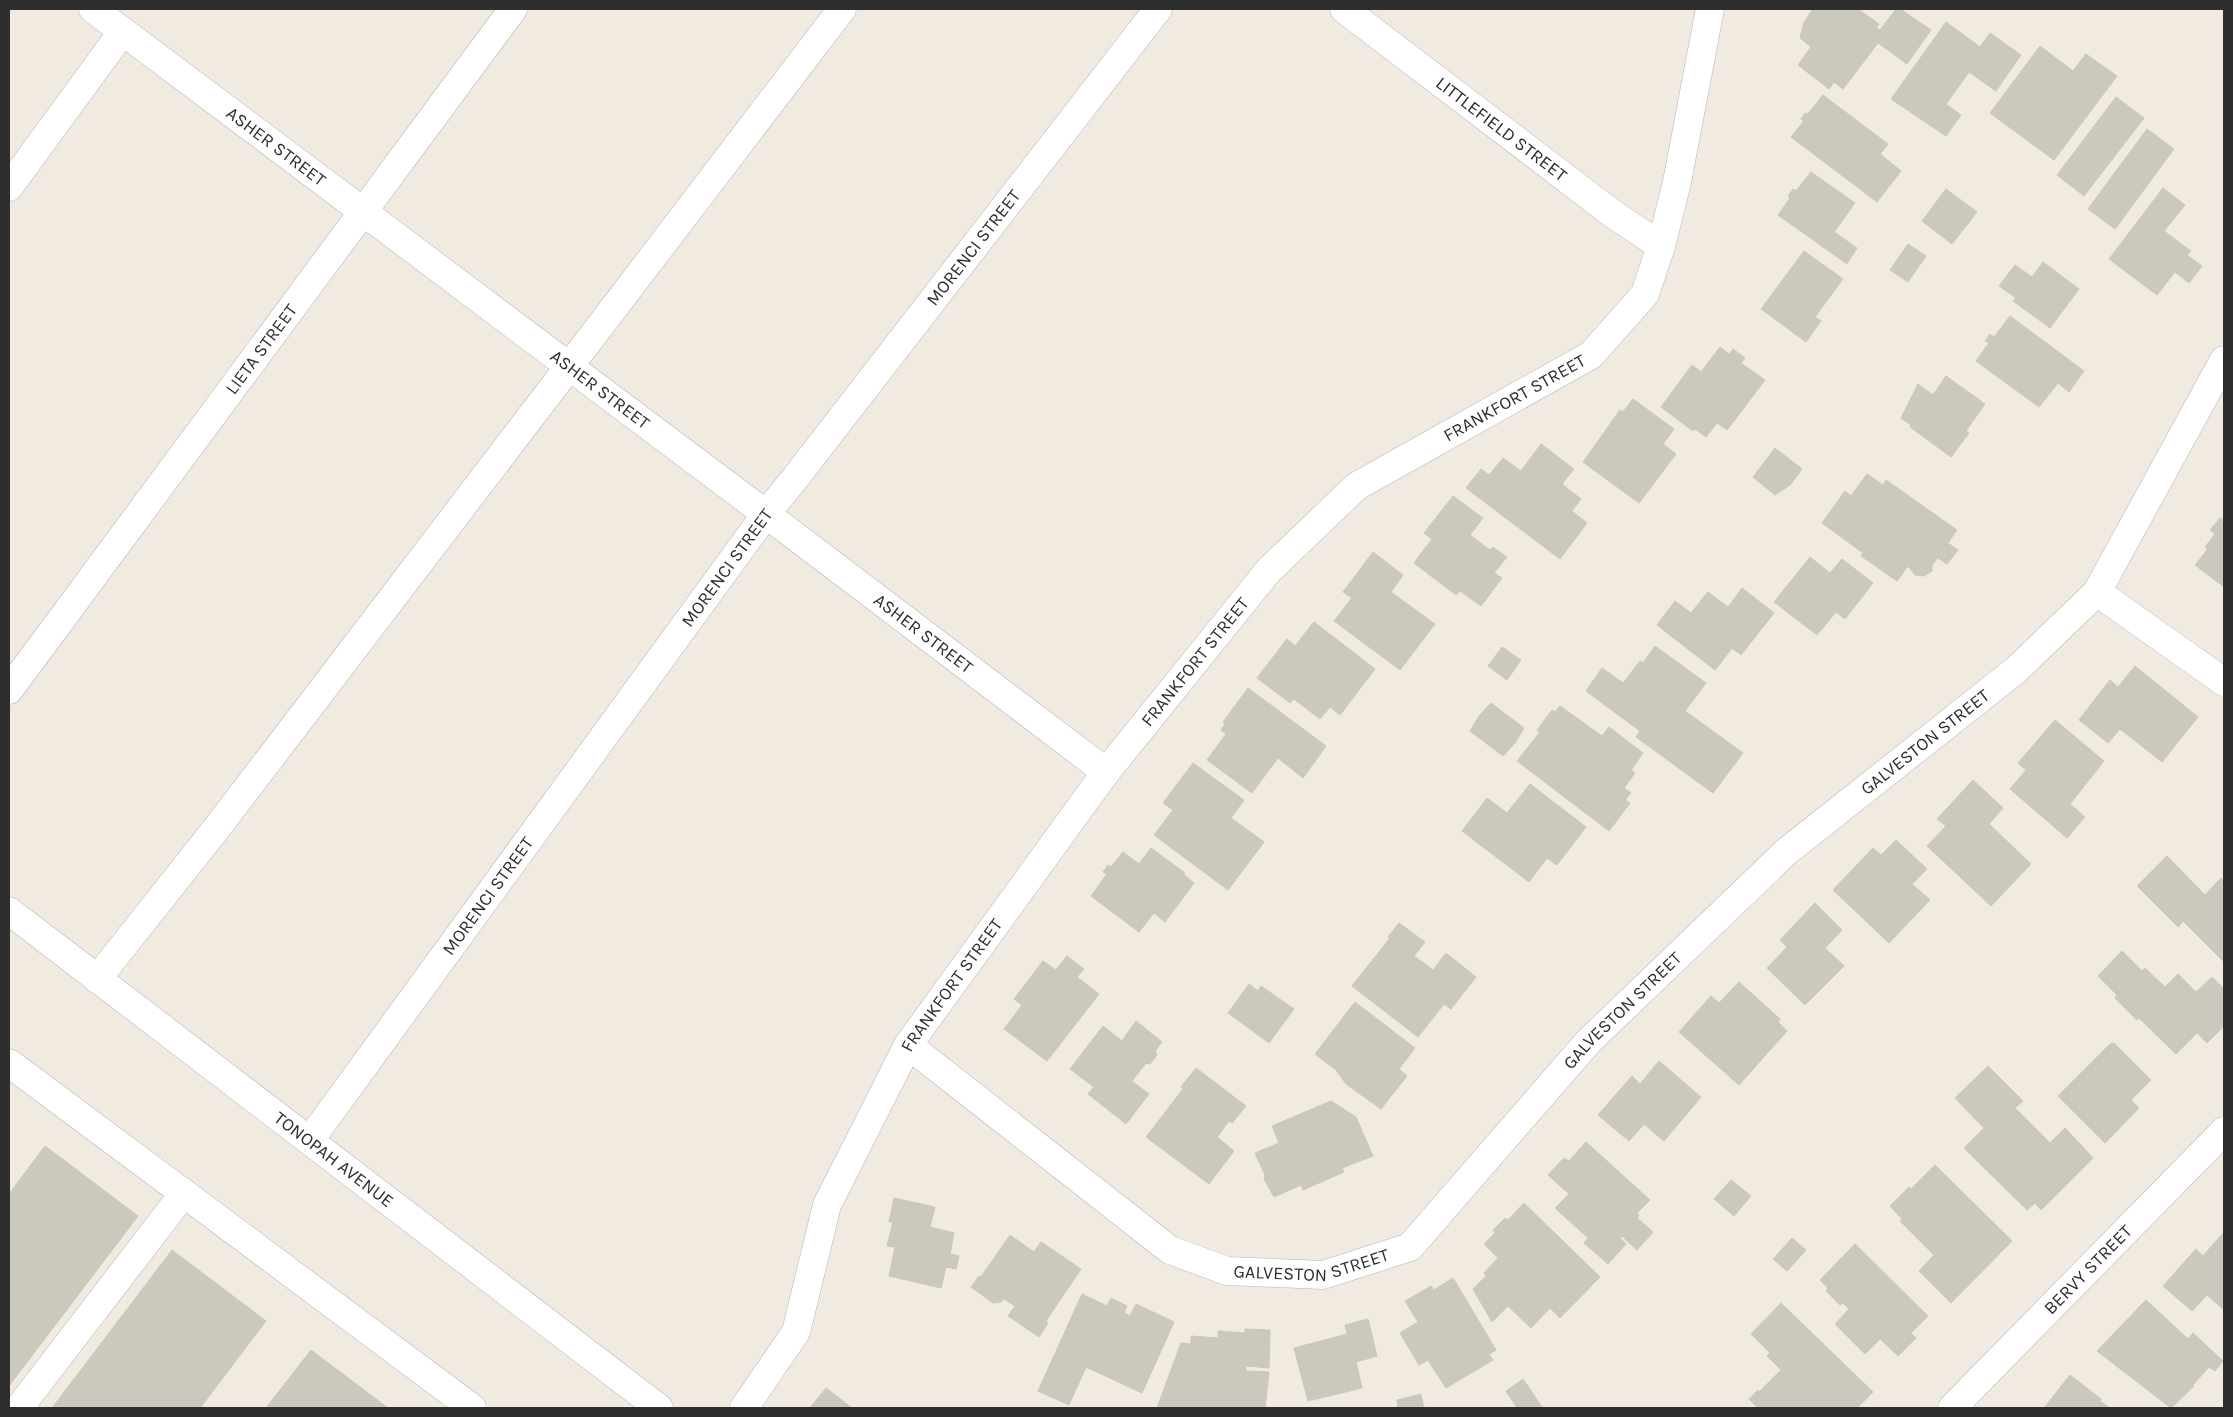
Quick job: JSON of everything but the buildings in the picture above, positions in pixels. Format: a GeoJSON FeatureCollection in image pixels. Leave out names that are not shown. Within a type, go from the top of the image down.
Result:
{"type":"FeatureCollection","features":[{"type":"Feature","properties":{"kind":"street","name":"ASHER STREET"},"geometry":{"type":"LineString","coordinates":[[93,9],[766,514],[1106,772]]}},
{"type":"Feature","properties":{"kind":"street","name":"LIETA STREET"},"geometry":{"type":"LineString","coordinates":[[9,690],[513,9]]}},
{"type":"Feature","properties":{"kind":"street"},"geometry":{"type":"LineString","coordinates":[[97,979],[216,829],[842,9]]}},
{"type":"Feature","properties":{"kind":"street","name":"MORENCI STREET"},"geometry":{"type":"LineString","coordinates":[[310,1140],[766,514],[1158,9]]}},
{"type":"Feature","properties":{"kind":"street","name":"LITTLEFIELD STREET"},"geometry":{"type":"LineString","coordinates":[[1344,9],[1613,214],[1661,246]]}},
{"type":"Feature","properties":{"kind":"street","name":"FRANKFORT STREET"},"geometry":{"type":"LineString","coordinates":[[744,1408],[796,1332],[827,1205],[908,1044],[1106,772],[1269,570],[1357,486],[1592,355],[1645,294],[1661,246],[1676,182],[1710,9]]}},
{"type":"Feature","properties":{"kind":"street"},"geometry":{"type":"LineString","coordinates":[[9,187],[122,31]]}},
{"type":"Feature","properties":{"kind":"street","name":"GALVESTON STREET"},"geometry":{"type":"LineString","coordinates":[[908,1044],[1170,1250],[1227,1271],[1323,1275],[1410,1247],[1588,1042],[1786,852],[2016,670],[2097,592],[2224,360]]}},
{"type":"Feature","properties":{"kind":"street"},"geometry":{"type":"LineString","coordinates":[[2097,592],[2224,682]]}},
{"type":"Feature","properties":{"kind":"street","name":"TONOPAH AVENUE"},"geometry":{"type":"LineString","coordinates":[[9,911],[660,1408]]}},
{"type":"Feature","properties":{"kind":"street"},"geometry":{"type":"LineString","coordinates":[[9,1062],[184,1193],[457,1404]]}},
{"type":"Feature","properties":{"kind":"street","name":"BERVY STREET"},"geometry":{"type":"LineString","coordinates":[[1952,1408],[2224,1131]]}},
{"type":"Feature","properties":{"kind":"street"},"geometry":{"type":"LineString","coordinates":[[20,1408],[184,1193]]}}]}
